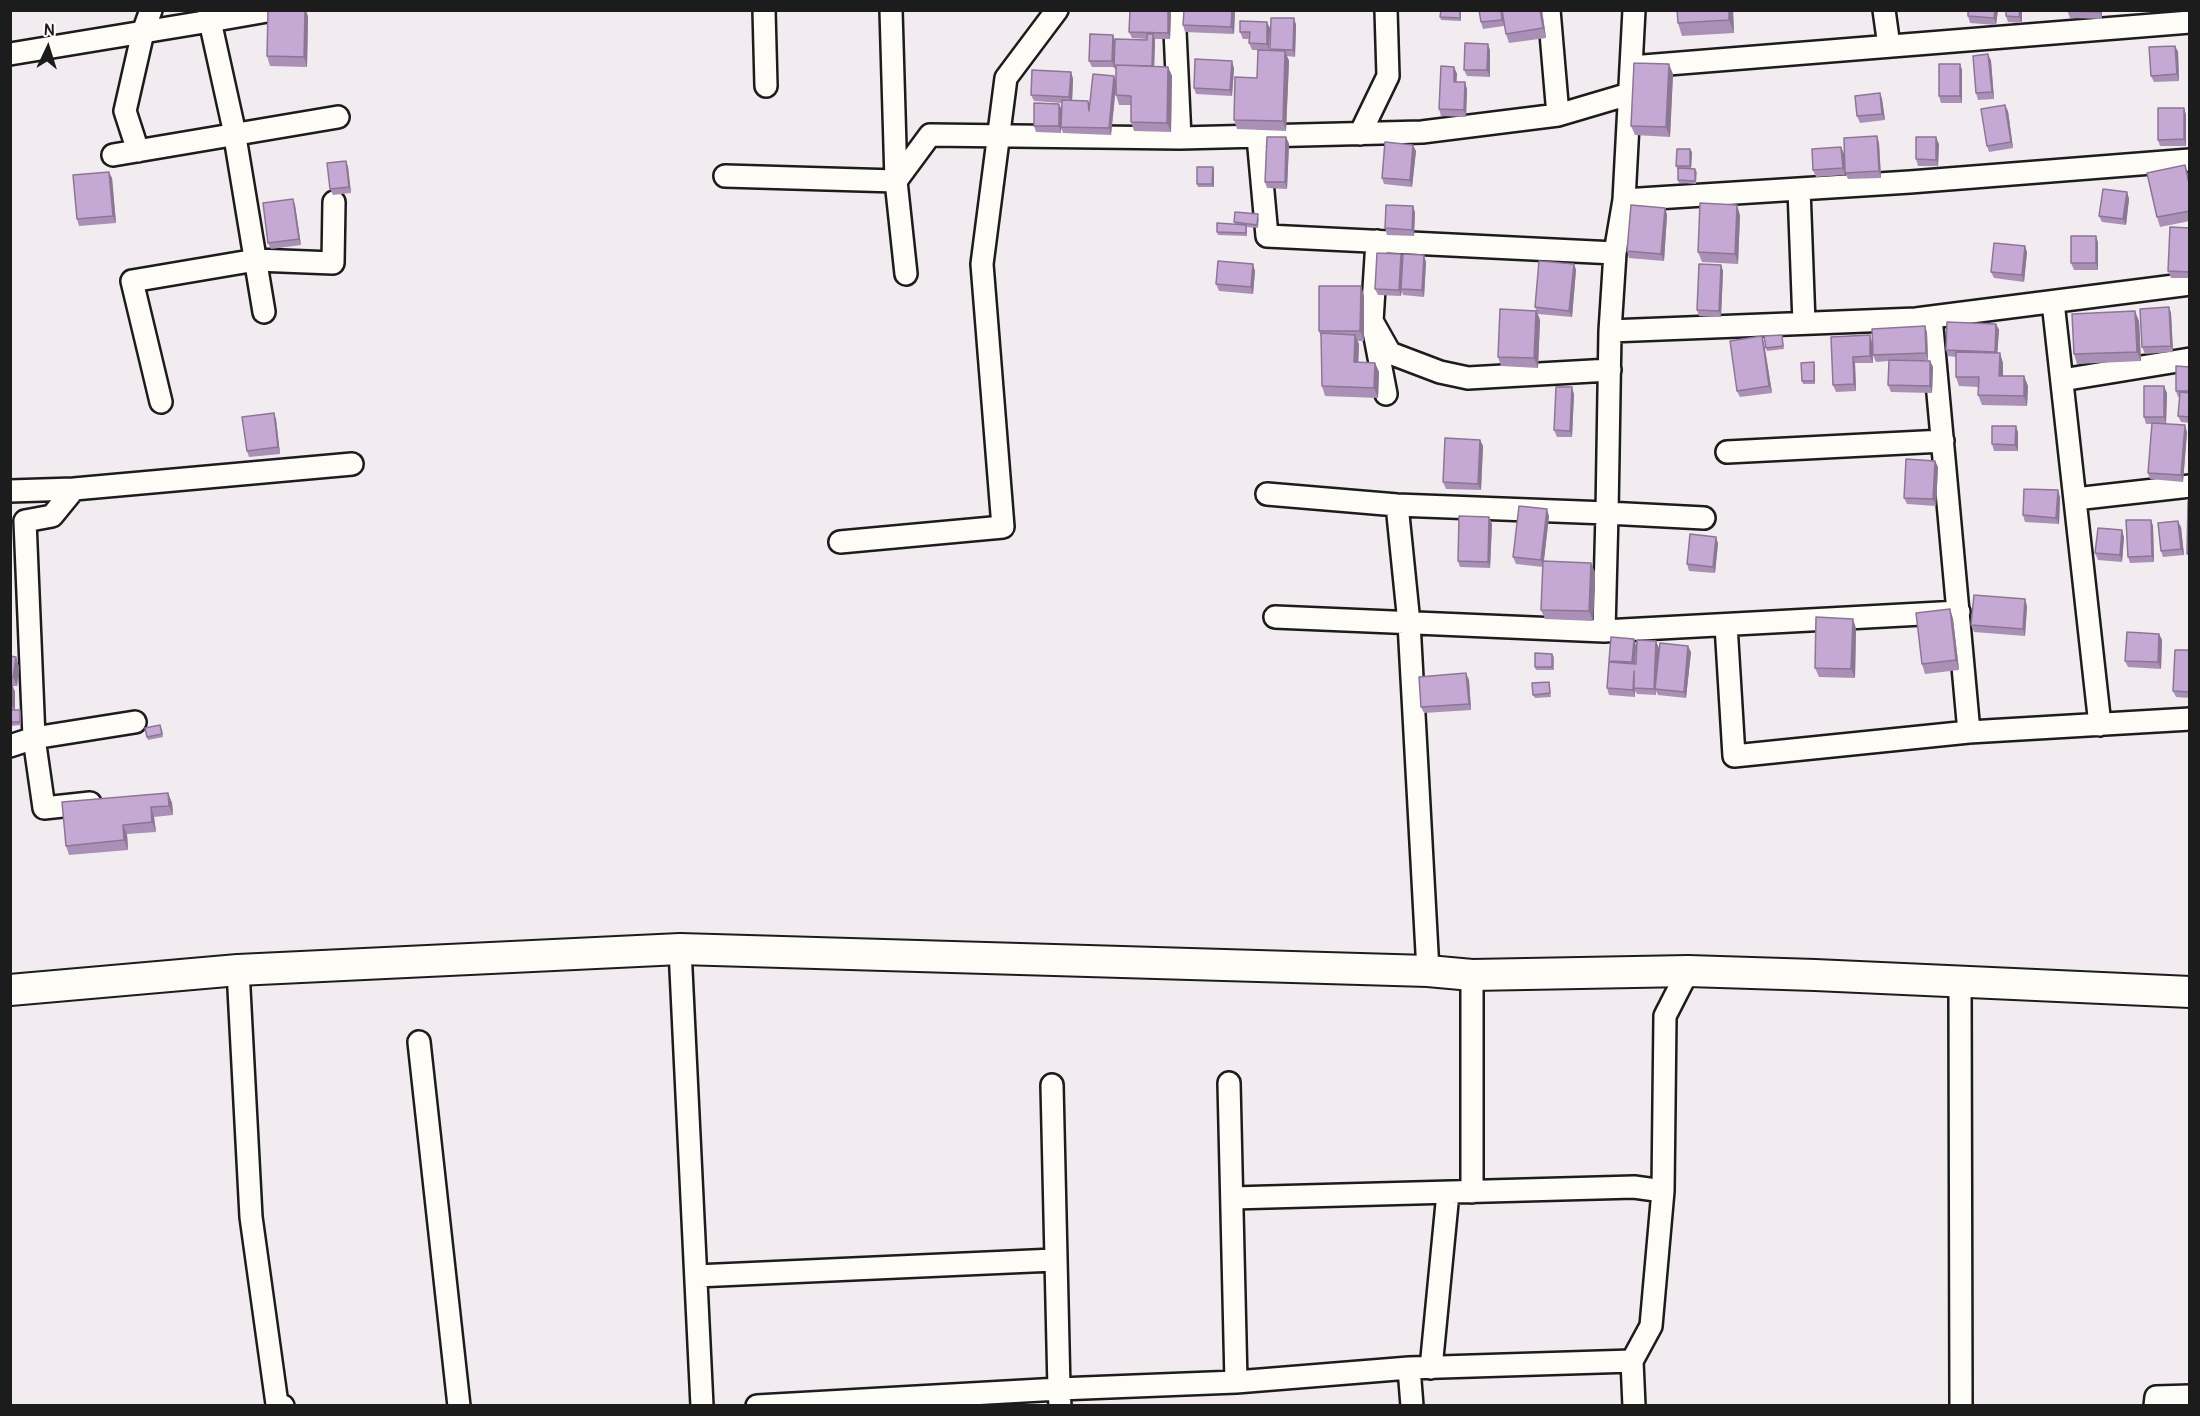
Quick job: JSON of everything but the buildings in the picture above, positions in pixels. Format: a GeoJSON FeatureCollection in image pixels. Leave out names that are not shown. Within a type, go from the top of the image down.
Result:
{"type":"FeatureCollection","features":[{"type":"Feature","properties":{"kind":"street"},"geometry":{"type":"LineString","coordinates":[[138,151],[125,111],[142,32],[151,10]]}},
{"type":"Feature","properties":{"kind":"street"},"geometry":{"type":"LineString","coordinates":[[10,54],[142,32],[209,16],[273,10]]}},
{"type":"Feature","properties":{"kind":"street"},"geometry":{"type":"LineString","coordinates":[[764,10],[766,86]]}},
{"type":"Feature","properties":{"kind":"street"},"geometry":{"type":"LineString","coordinates":[[891,10],[896,181],[906,274]]}},
{"type":"Feature","properties":{"kind":"street"},"geometry":{"type":"LineString","coordinates":[[840,543],[1003,527],[982,264],[1006,78],[1057,10]]}},
{"type":"Feature","properties":{"kind":"street"},"geometry":{"type":"LineString","coordinates":[[1174,10],[1180,138]]}},
{"type":"Feature","properties":{"kind":"street"},"geometry":{"type":"LineString","coordinates":[[1360,134],[1388,76],[1386,10]]}},
{"type":"Feature","properties":{"kind":"street"},"geometry":{"type":"LineString","coordinates":[[1549,10],[1558,115]]}},
{"type":"Feature","properties":{"kind":"street"},"geometry":{"type":"LineString","coordinates":[[1604,631],[1610,331],[1615,253],[1624,200],[1634,10]]}},
{"type":"Feature","properties":{"kind":"street"},"geometry":{"type":"LineString","coordinates":[[1884,10],[1889,46]]}},
{"type":"Feature","properties":{"kind":"street"},"geometry":{"type":"LineString","coordinates":[[209,16],[235,135],[264,312]]}},
{"type":"Feature","properties":{"kind":"street"},"geometry":{"type":"LineString","coordinates":[[1631,67],[2190,22]]}},
{"type":"Feature","properties":{"kind":"street"},"geometry":{"type":"LineString","coordinates":[[896,181],[930,135],[1180,138],[1422,132],[1558,115],[1629,94]]}},
{"type":"Feature","properties":{"kind":"street"},"geometry":{"type":"LineString","coordinates":[[113,155],[338,117]]}},
{"type":"Feature","properties":{"kind":"street"},"geometry":{"type":"LineString","coordinates":[[1258,136],[1267,236],[1615,253]]}},
{"type":"Feature","properties":{"kind":"street"},"geometry":{"type":"LineString","coordinates":[[1624,200],[2190,160]]}},
{"type":"Feature","properties":{"kind":"street"},"geometry":{"type":"LineString","coordinates":[[725,176],[896,181]]}},
{"type":"Feature","properties":{"kind":"street"},"geometry":{"type":"LineString","coordinates":[[1799,189],[1804,323]]}},
{"type":"Feature","properties":{"kind":"street"},"geometry":{"type":"LineString","coordinates":[[161,402],[132,281],[256,260],[333,263],[334,202]]}},
{"type":"Feature","properties":{"kind":"street"},"geometry":{"type":"LineString","coordinates":[[1377,241],[1372,321],[1386,394]]}},
{"type":"Feature","properties":{"kind":"street"},"geometry":{"type":"LineString","coordinates":[[1610,331],[1931,317],[2190,284]]}},
{"type":"Feature","properties":{"kind":"street"},"geometry":{"type":"LineString","coordinates":[[2054,302],[2100,725]]}},
{"type":"Feature","properties":{"kind":"street"},"geometry":{"type":"LineString","coordinates":[[1931,317],[1969,732]]}},
{"type":"Feature","properties":{"kind":"street"},"geometry":{"type":"LineString","coordinates":[[1372,321],[1390,353],[1440,372],[1468,378],[1610,370]]}},
{"type":"Feature","properties":{"kind":"street"},"geometry":{"type":"LineString","coordinates":[[2062,380],[2190,359]]}},
{"type":"Feature","properties":{"kind":"street"},"geometry":{"type":"LineString","coordinates":[[1727,452],[1943,441]]}},
{"type":"Feature","properties":{"kind":"street"},"geometry":{"type":"LineString","coordinates":[[10,491],[74,489],[352,464]]}},
{"type":"Feature","properties":{"kind":"street"},"geometry":{"type":"LineString","coordinates":[[2075,499],[2190,486]]}},
{"type":"Feature","properties":{"kind":"street"},"geometry":{"type":"LineString","coordinates":[[74,489],[52,516],[25,521],[34,738],[45,808],[111,800]]}},
{"type":"Feature","properties":{"kind":"street"},"geometry":{"type":"LineString","coordinates":[[1267,494],[1397,505],[1704,518]]}},
{"type":"Feature","properties":{"kind":"street"},"geometry":{"type":"LineString","coordinates":[[1397,505],[1409,623],[1428,971]]}},
{"type":"Feature","properties":{"kind":"street"},"geometry":{"type":"LineString","coordinates":[[1275,617],[1604,631],[1959,612]]}},
{"type":"Feature","properties":{"kind":"street"},"geometry":{"type":"LineString","coordinates":[[1726,625],[1734,756],[1969,732],[2190,719]]}},
{"type":"Feature","properties":{"kind":"street"},"geometry":{"type":"LineString","coordinates":[[10,746],[34,738],[135,722]]}},
{"type":"Feature","properties":{"kind":"street"},"geometry":{"type":"LineString","coordinates":[[680,949],[702,1406]]}},
{"type":"Feature","properties":{"kind":"street"},"geometry":{"type":"LineString","coordinates":[[10,990],[238,970],[680,949],[1428,971],[1472,975],[1688,971],[2190,992]]}},
{"type":"Feature","properties":{"kind":"street"},"geometry":{"type":"LineString","coordinates":[[238,970],[251,1217],[277,1404],[283,1406]]}},
{"type":"Feature","properties":{"kind":"street"},"geometry":{"type":"LineString","coordinates":[[1634,1406],[1632,1361],[1651,1326],[1663,1191],[1665,1016],[1688,971]]}},
{"type":"Feature","properties":{"kind":"street"},"geometry":{"type":"LineString","coordinates":[[1472,975],[1472,1192]]}},
{"type":"Feature","properties":{"kind":"street"},"geometry":{"type":"LineString","coordinates":[[1960,984],[1961,1406]]}},
{"type":"Feature","properties":{"kind":"street"},"geometry":{"type":"LineString","coordinates":[[419,1042],[459,1406]]}},
{"type":"Feature","properties":{"kind":"street"},"geometry":{"type":"LineString","coordinates":[[1229,1083],[1236,1382]]}},
{"type":"Feature","properties":{"kind":"street"},"geometry":{"type":"LineString","coordinates":[[1052,1085],[1054,1260],[1060,1397]]}},
{"type":"Feature","properties":{"kind":"street"},"geometry":{"type":"LineString","coordinates":[[1232,1198],[1634,1187],[1663,1191]]}},
{"type":"Feature","properties":{"kind":"street"},"geometry":{"type":"LineString","coordinates":[[1431,1368],[1448,1193]]}},
{"type":"Feature","properties":{"kind":"street"},"geometry":{"type":"LineString","coordinates":[[696,1276],[1054,1260]]}},
{"type":"Feature","properties":{"kind":"street"},"geometry":{"type":"LineString","coordinates":[[757,1406],[1060,1397],[1409,1368],[1632,1361]]}},
{"type":"Feature","properties":{"kind":"street"},"geometry":{"type":"LineString","coordinates":[[1409,1368],[1412,1406]]}},
{"type":"Feature","properties":{"kind":"street"},"geometry":{"type":"LineString","coordinates":[[2155,1406],[2156,1397],[2190,1396]]}}]}
